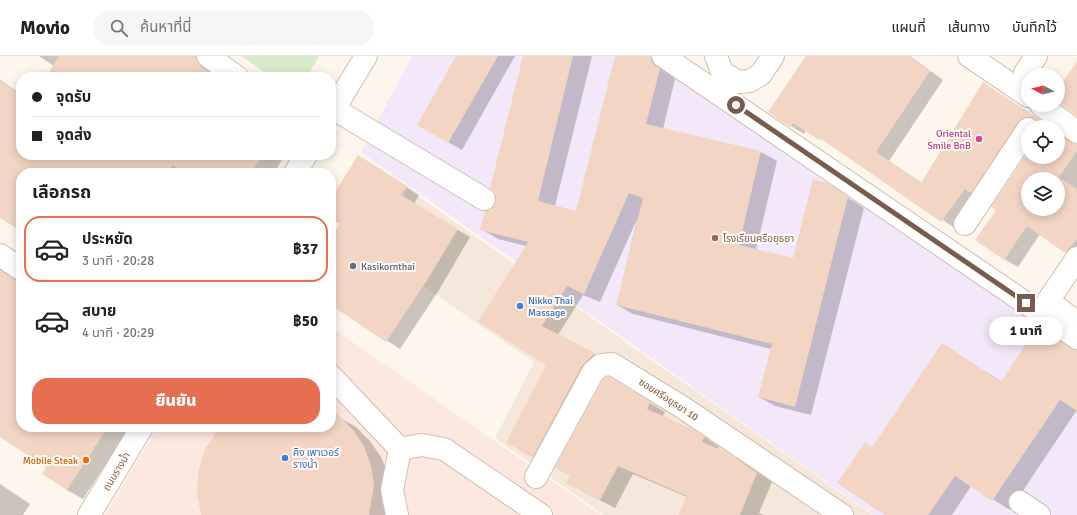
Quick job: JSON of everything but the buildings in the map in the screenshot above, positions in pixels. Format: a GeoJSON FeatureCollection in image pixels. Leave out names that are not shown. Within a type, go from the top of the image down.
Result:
{"type":"FeatureCollection","features":[{"type":"Feature","properties":{"kind":"street"},"geometry":{"type":"LineString","coordinates":[[208,56],[230,72]]}},
{"type":"Feature","properties":{"kind":"street"},"geometry":{"type":"LineString","coordinates":[[336,105],[366,56]]}},
{"type":"Feature","properties":{"kind":"street"},"geometry":{"type":"LineString","coordinates":[[663,56],[1077,338]]}},
{"type":"Feature","properties":{"kind":"street"},"geometry":{"type":"LineString","coordinates":[[716,56],[722,72],[738,82],[750,81],[761,74],[773,56]]}},
{"type":"Feature","properties":{"kind":"street"},"geometry":{"type":"LineString","coordinates":[[968,56],[1021,92]]}},
{"type":"Feature","properties":{"kind":"street"},"geometry":{"type":"LineString","coordinates":[[1049,112],[1077,132]]}},
{"type":"Feature","properties":{"kind":"street"},"geometry":{"type":"LineString","coordinates":[[336,114],[484,199]]}},
{"type":"Feature","properties":{"kind":"street"},"geometry":{"type":"LineString","coordinates":[[965,224],[1021,139]]}},
{"type":"Feature","properties":{"kind":"street"},"geometry":{"type":"LineString","coordinates":[[0,255],[16,266]]}},
{"type":"Feature","properties":{"kind":"street"},"geometry":{"type":"LineString","coordinates":[[1077,258],[1048,301],[1077,322]]}},
{"type":"Feature","properties":{"kind":"street","name":"ซอยศรีอยุธยา 10"},"geometry":{"type":"LineString","coordinates":[[536,477],[593,372],[601,365],[612,364],[682,407],[842,515]]}},
{"type":"Feature","properties":{"kind":"street"},"geometry":{"type":"LineString","coordinates":[[336,381],[400,449]]}},
{"type":"Feature","properties":{"kind":"street","name":"ถนนรางน้ำ"},"geometry":{"type":"LineString","coordinates":[[89,515],[139,432]]}},
{"type":"Feature","properties":{"kind":"street"},"geometry":{"type":"LineString","coordinates":[[400,449],[421,445],[444,449],[541,515]]}},
{"type":"Feature","properties":{"kind":"street"},"geometry":{"type":"LineString","coordinates":[[397,515],[392,490],[400,449]]}},
{"type":"Feature","properties":{"kind":"street"},"geometry":{"type":"LineString","coordinates":[[1020,502],[1039,515]]}},
{"type":"Feature","properties":{"kind":"shaded area","name":"โรงเรียนศรีอยุธยา"},"geometry":{"type":"Polygon","coordinates":[[[412,56],[677,56],[1077,323],[1077,515],[873,515],[361,152],[412,56]]]}},
{"type":"Feature","properties":{"kind":"shaded area"},"geometry":{"type":"Polygon","coordinates":[[[408,189],[872,515],[604,515],[495,438],[534,362],[373,252],[408,189]]]}},
{"type":"Feature","properties":{"kind":"shaded area"},"geometry":{"type":"Polygon","coordinates":[[[336,330],[601,515],[105,515],[155,432],[336,432],[336,330]]]}},
{"type":"Feature","properties":{"kind":"green space"},"geometry":{"type":"Polygon","coordinates":[[[241,56],[319,56],[310,72],[264,72],[241,56]]]}},
{"type":"Feature","properties":{"kind":"place","name":"Oriental Smile BnB"},"geometry":{"type":"Point","coordinates":[979,139]}},
{"type":"Feature","properties":{"kind":"place","name":"โรงเรียนศรีอยุธยา"},"geometry":{"type":"Point","coordinates":[715,238]}},
{"type":"Feature","properties":{"kind":"place","name":"Kasikornthai"},"geometry":{"type":"Point","coordinates":[353,266]}},
{"type":"Feature","properties":{"kind":"place","name":"Nikko Thai Massage"},"geometry":{"type":"Point","coordinates":[520,306]}},
{"type":"Feature","properties":{"kind":"place","name":"คิง เพาเวอร์ รางน้ำ"},"geometry":{"type":"Point","coordinates":[285,458]}},
{"type":"Feature","properties":{"kind":"place","name":"Mobile Steak"},"geometry":{"type":"Point","coordinates":[86,460]}},
{"type":"Feature","properties":{"kind":"route"},"geometry":{"type":"LineString","coordinates":[[736,105],[1026,303]]}}]}
